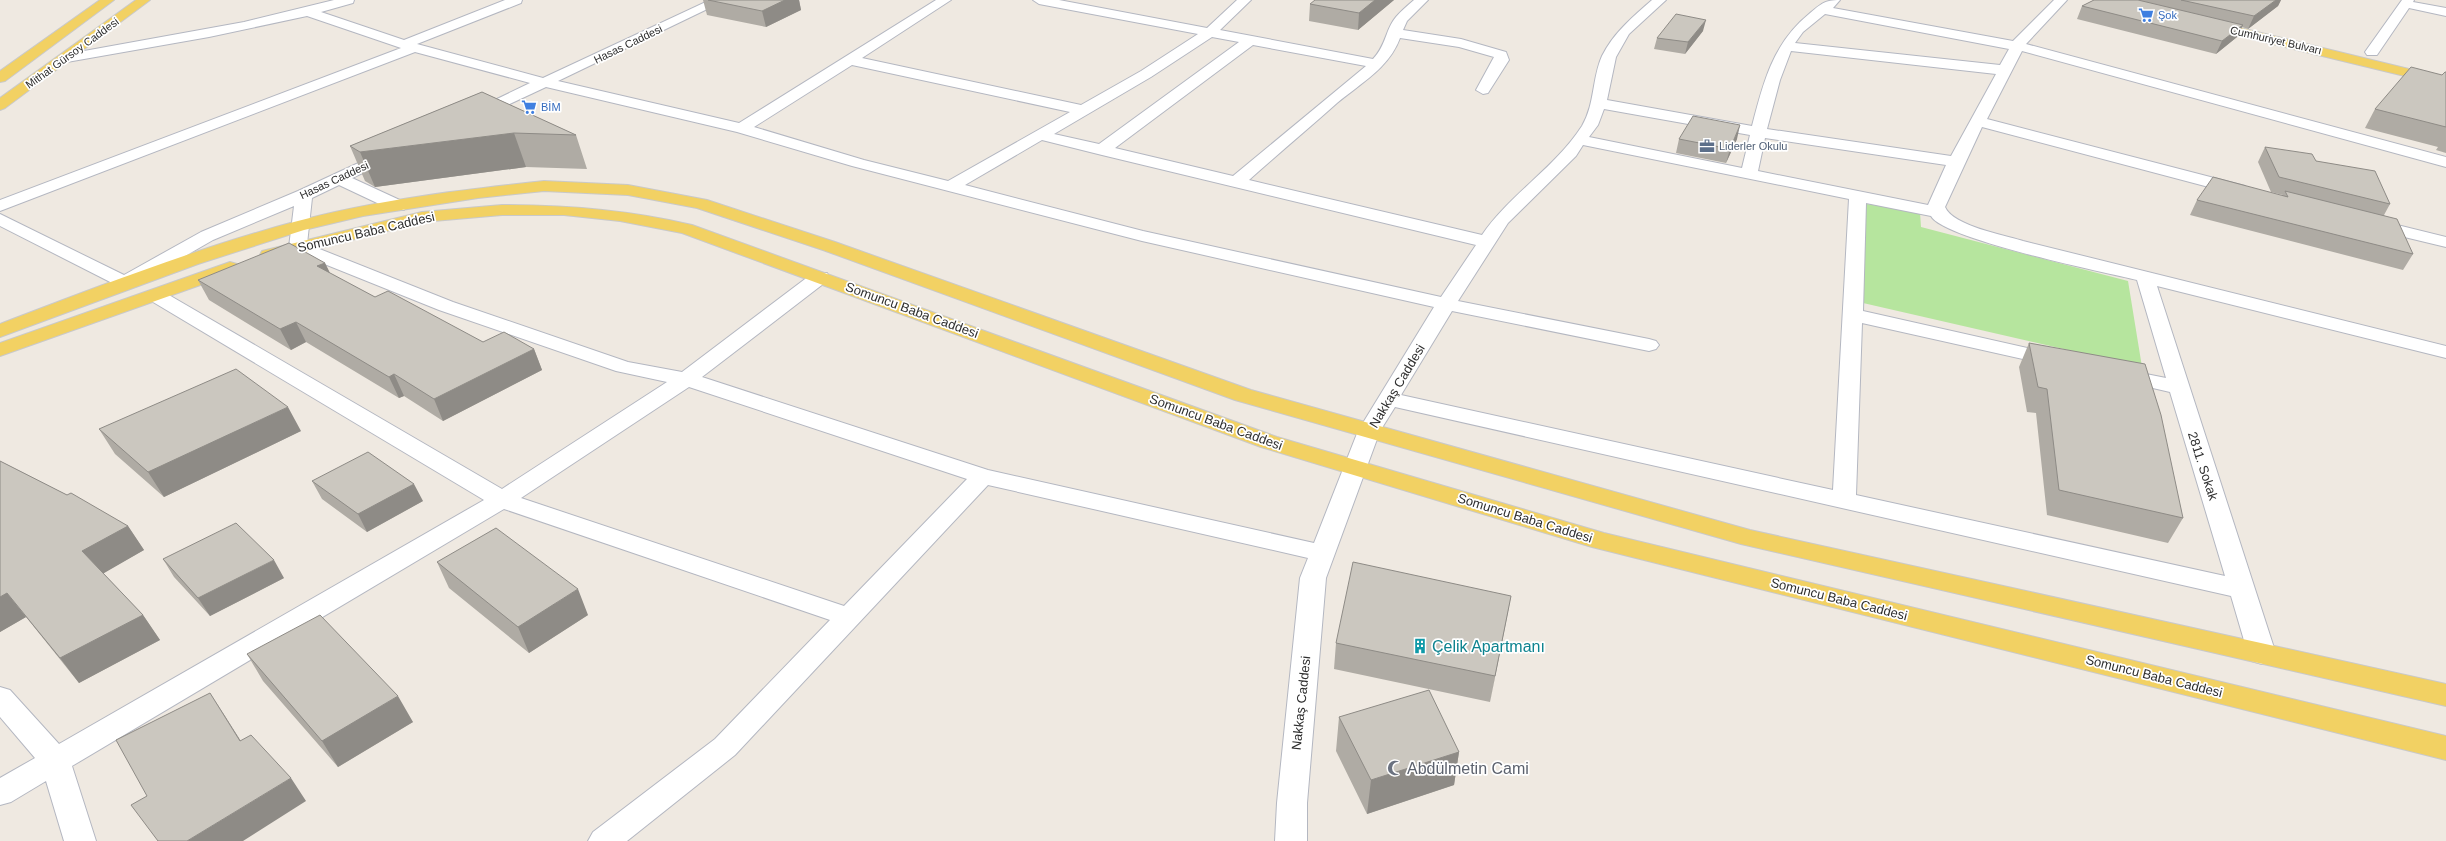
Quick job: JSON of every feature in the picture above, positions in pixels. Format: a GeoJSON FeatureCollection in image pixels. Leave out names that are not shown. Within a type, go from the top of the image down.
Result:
{"type":"FeatureCollection","features":[{"type":"Feature","properties":{"kind":"main road","name":"Mithat Gürsoy Caddesi"},"geometry":{"type":"LineString","coordinates":[[0,78],[108,0]]}},
{"type":"Feature","properties":{"kind":"main road","name":"Mithat Gürsoy Caddesi"},"geometry":{"type":"LineString","coordinates":[[0,105],[67,58],[144,0]]}},
{"type":"Feature","properties":{"kind":"main road","name":"Cumhuriyet Bulvarı"},"geometry":{"type":"LineString","coordinates":[[2446,70],[2372,52],[2202,17],[2446,82]]}},
{"type":"Feature","properties":{"kind":"main road","name":"Somuncu Baba Caddesi"},"geometry":{"type":"LineString","coordinates":[[0,331],[124,283],[298,236],[398,206],[478,193],[544,186],[628,190],[701,204],[829,246],[1243,395],[1750,538],[2446,695]]}},
{"type":"Feature","properties":{"kind":"main road","name":"Somuncu Baba Caddesi"},"geometry":{"type":"LineString","coordinates":[[0,350],[263,256],[298,236],[422,217],[502,210],[564,210],[620,216],[686,229],[1269,442],[1601,541],[2446,748]]}},
{"type":"Feature","properties":{"kind":"street"},"geometry":{"type":"LineString","coordinates":[[67,58],[220,31],[309,12],[348,0]]}},
{"type":"Feature","properties":{"kind":"street"},"geometry":{"type":"LineString","coordinates":[[0,206],[410,46],[516,0]]}},
{"type":"Feature","properties":{"kind":"street","name":"Hasas Caddesi"},"geometry":{"type":"LineString","coordinates":[[460,122],[546,83],[720,0]]}},
{"type":"Feature","properties":{"kind":"street"},"geometry":{"type":"LineString","coordinates":[[741,128],[945,0]]}},
{"type":"Feature","properties":{"kind":"street"},"geometry":{"type":"LineString","coordinates":[[1039,0],[1376,64]]}},
{"type":"Feature","properties":{"kind":"street"},"geometry":{"type":"LineString","coordinates":[[950,187],[1146,74],[1209,33],[1245,0]]}},
{"type":"Feature","properties":{"kind":"street"},"geometry":{"type":"LineString","coordinates":[[1236,182],[1376,64],[1389,50],[1394,33],[1401,19],[1422,0]]}},
{"type":"Feature","properties":{"kind":"street","name":"Nakkaş Caddesi"},"geometry":{"type":"LineString","coordinates":[[1291,841],[1292,803],[1313,578],[1354,467],[1369,431],[1446,304],[1501,220],[1570,153],[1580,140],[1590,125],[1599,103],[1609,57],[1624,32],[1660,0]]}},
{"type":"Feature","properties":{"kind":"street"},"geometry":{"type":"LineString","coordinates":[[2061,0],[2017,46],[1956,162],[1936,207],[1940,217],[1954,226],[1978,234],[2446,352]]}},
{"type":"Feature","properties":{"kind":"street"},"geometry":{"type":"LineString","coordinates":[[2372,52],[2407,2],[2446,12]]}},
{"type":"Feature","properties":{"kind":"street"},"geometry":{"type":"LineString","coordinates":[[1749,175],[1757,132],[1781,56],[1794,35],[1829,5],[2017,46],[2446,162]]}},
{"type":"Feature","properties":{"kind":"street"},"geometry":{"type":"LineString","coordinates":[[309,12],[410,46],[546,83],[741,128],[858,163],[1142,236],[1446,304],[1648,345]]}},
{"type":"Feature","properties":{"kind":"street"},"geometry":{"type":"LineString","coordinates":[[1394,33],[1461,43],[1502,55],[1502,60],[1483,90]]}},
{"type":"Feature","properties":{"kind":"street"},"geometry":{"type":"LineString","coordinates":[[1102,150],[1250,40]]}},
{"type":"Feature","properties":{"kind":"street"},"geometry":{"type":"LineString","coordinates":[[1787,46],[1908,59],[1958,67],[2004,70]]}},
{"type":"Feature","properties":{"kind":"street"},"geometry":{"type":"LineString","coordinates":[[850,60],[1084,110]]}},
{"type":"Feature","properties":{"kind":"street"},"geometry":{"type":"LineString","coordinates":[[1599,103],[1757,132],[1956,162]]}},
{"type":"Feature","properties":{"kind":"street"},"geometry":{"type":"LineString","coordinates":[[1977,121],[2252,193]]}},
{"type":"Feature","properties":{"kind":"street"},"geometry":{"type":"LineString","coordinates":[[1040,135],[1487,242]]}},
{"type":"Feature","properties":{"kind":"street"},"geometry":{"type":"LineString","coordinates":[[1580,140],[1938,212]]}},
{"type":"Feature","properties":{"kind":"street","name":"Hasas Caddesi"},"geometry":{"type":"LineString","coordinates":[[124,283],[207,236],[304,194],[402,148]]}},
{"type":"Feature","properties":{"kind":"street"},"geometry":{"type":"LineString","coordinates":[[338,178],[398,206]]}},
{"type":"Feature","properties":{"kind":"street"},"geometry":{"type":"LineString","coordinates":[[304,194],[298,236],[446,306],[623,367],[686,379],[983,476],[1322,553]]}},
{"type":"Feature","properties":{"kind":"street"},"geometry":{"type":"LineString","coordinates":[[1844,500],[1858,197]]}},
{"type":"Feature","properties":{"kind":"street"},"geometry":{"type":"LineString","coordinates":[[0,219],[124,283]]}},
{"type":"Feature","properties":{"kind":"street"},"geometry":{"type":"LineString","coordinates":[[2361,220],[2446,242]]}},
{"type":"Feature","properties":{"kind":"street"},"geometry":{"type":"LineString","coordinates":[[0,793],[502,500],[686,379],[820,277]]}},
{"type":"Feature","properties":{"kind":"street","name":"2811. Sokak"},"geometry":{"type":"LineString","coordinates":[[2145,277],[2262,654]]}},
{"type":"Feature","properties":{"kind":"street"},"geometry":{"type":"LineString","coordinates":[[156,295],[502,500],[849,617]]}},
{"type":"Feature","properties":{"kind":"street"},"geometry":{"type":"LineString","coordinates":[[1852,315],[2070,363]]}},
{"type":"Feature","properties":{"kind":"street"},"geometry":{"type":"LineString","coordinates":[[2101,370],[2178,387]]}},
{"type":"Feature","properties":{"kind":"street"},"geometry":{"type":"LineString","coordinates":[[1389,398],[2242,589]]}},
{"type":"Feature","properties":{"kind":"street"},"geometry":{"type":"LineString","coordinates":[[604,841],[725,747],[983,476]]}},
{"type":"Feature","properties":{"kind":"street"},"geometry":{"type":"LineString","coordinates":[[0,698],[55,760],[80,841]]}},
{"type":"Feature","properties":{"kind":"green space"},"geometry":{"type":"Polygon","coordinates":[[[1860,203],[1920,212],[1921,227],[2128,281],[2142,367],[1863,303],[1860,203]]]}},
{"type":"Feature","properties":{"kind":"building"},"geometry":{"type":"Polygon","coordinates":[[[708,0],[785,0],[762,11],[708,0]]]}},
{"type":"Feature","properties":{"kind":"building"},"geometry":{"type":"Polygon","coordinates":[[[1315,0],[1375,0],[1359,13],[1310,4],[1315,0]]]}},
{"type":"Feature","properties":{"kind":"building"},"geometry":{"type":"Polygon","coordinates":[[[2094,0],[2138,0],[2243,25],[2222,41],[2082,6],[2094,0]]]}},
{"type":"Feature","properties":{"kind":"building"},"geometry":{"type":"Polygon","coordinates":[[[2181,0],[2276,0],[2254,16],[2181,0]]]}},
{"type":"Feature","properties":{"kind":"building"},"geometry":{"type":"Polygon","coordinates":[[[1676,14],[1706,20],[1688,42],[1657,38],[1676,14]]]}},
{"type":"Feature","properties":{"kind":"building"},"geometry":{"type":"Polygon","coordinates":[[[2411,67],[2442,75],[2446,72],[2446,127],[2375,109],[2411,67]]]}},
{"type":"Feature","properties":{"kind":"building"},"geometry":{"type":"Polygon","coordinates":[[[482,92],[576,135],[514,133],[360,152],[350,146],[482,92]]]}},
{"type":"Feature","properties":{"kind":"building"},"geometry":{"type":"Polygon","coordinates":[[[1693,116],[1740,125],[1730,149],[1679,139],[1693,116]]]}},
{"type":"Feature","properties":{"kind":"building"},"geometry":{"type":"Polygon","coordinates":[[[2265,147],[2312,154],[2316,161],[2375,171],[2390,204],[2279,177],[2265,147]]]}},
{"type":"Feature","properties":{"kind":"building"},"geometry":{"type":"Polygon","coordinates":[[[2213,177],[2288,197],[2285,191],[2397,219],[2413,254],[2197,200],[2213,177]]]}},
{"type":"Feature","properties":{"kind":"building"},"geometry":{"type":"Polygon","coordinates":[[[289,243],[325,263],[317,266],[375,297],[388,291],[483,342],[504,332],[534,349],[434,399],[394,374],[389,377],[296,322],[280,329],[198,280],[289,243]]]}},
{"type":"Feature","properties":{"kind":"building"},"geometry":{"type":"Polygon","coordinates":[[[2029,343],[2145,364],[2161,415],[2183,518],[2059,490],[2047,389],[2038,387],[2029,343]]]}},
{"type":"Feature","properties":{"kind":"building"},"geometry":{"type":"Polygon","coordinates":[[[236,369],[288,407],[148,472],[99,429],[236,369]]]}},
{"type":"Feature","properties":{"kind":"building"},"geometry":{"type":"Polygon","coordinates":[[[368,452],[414,484],[358,514],[312,481],[368,452]]]}},
{"type":"Feature","properties":{"kind":"building"},"geometry":{"type":"Polygon","coordinates":[[[0,461],[67,495],[71,493],[128,526],[82,551],[143,615],[60,658],[7,593],[0,597],[0,461]]]}},
{"type":"Feature","properties":{"kind":"building"},"geometry":{"type":"Polygon","coordinates":[[[236,523],[274,560],[198,598],[163,559],[236,523]]]}},
{"type":"Feature","properties":{"kind":"building"},"geometry":{"type":"Polygon","coordinates":[[[496,528],[578,589],[518,627],[437,562],[496,528]]]}},
{"type":"Feature","properties":{"kind":"building","name":"Çelik Apartmanı"},"geometry":{"type":"Polygon","coordinates":[[[1353,562],[1511,596],[1495,676],[1336,643],[1353,562]]]}},
{"type":"Feature","properties":{"kind":"building"},"geometry":{"type":"Polygon","coordinates":[[[320,615],[398,696],[322,741],[247,654],[320,615]]]}},
{"type":"Feature","properties":{"kind":"building"},"geometry":{"type":"Polygon","coordinates":[[[1429,690],[1459,752],[1371,780],[1339,717],[1429,690]]]}},
{"type":"Feature","properties":{"kind":"building"},"geometry":{"type":"Polygon","coordinates":[[[210,693],[240,741],[251,735],[291,778],[187,841],[158,841],[131,805],[147,796],[116,740],[210,693]]]}},
{"type":"Feature","properties":{"kind":"place","name":"Şok"},"geometry":{"type":"Point","coordinates":[2146,15]}},
{"type":"Feature","properties":{"kind":"place","name":"BİM"},"geometry":{"type":"Point","coordinates":[529,107]}},
{"type":"Feature","properties":{"kind":"place","name":"Liderler Okulu"},"geometry":{"type":"Point","coordinates":[1707,146]}},
{"type":"Feature","properties":{"kind":"place","name":"Çelik Apartmanı"},"geometry":{"type":"Point","coordinates":[1420,646]}},
{"type":"Feature","properties":{"kind":"place","name":"Abdülmetin Cami"},"geometry":{"type":"Point","coordinates":[1395,768]}}]}
